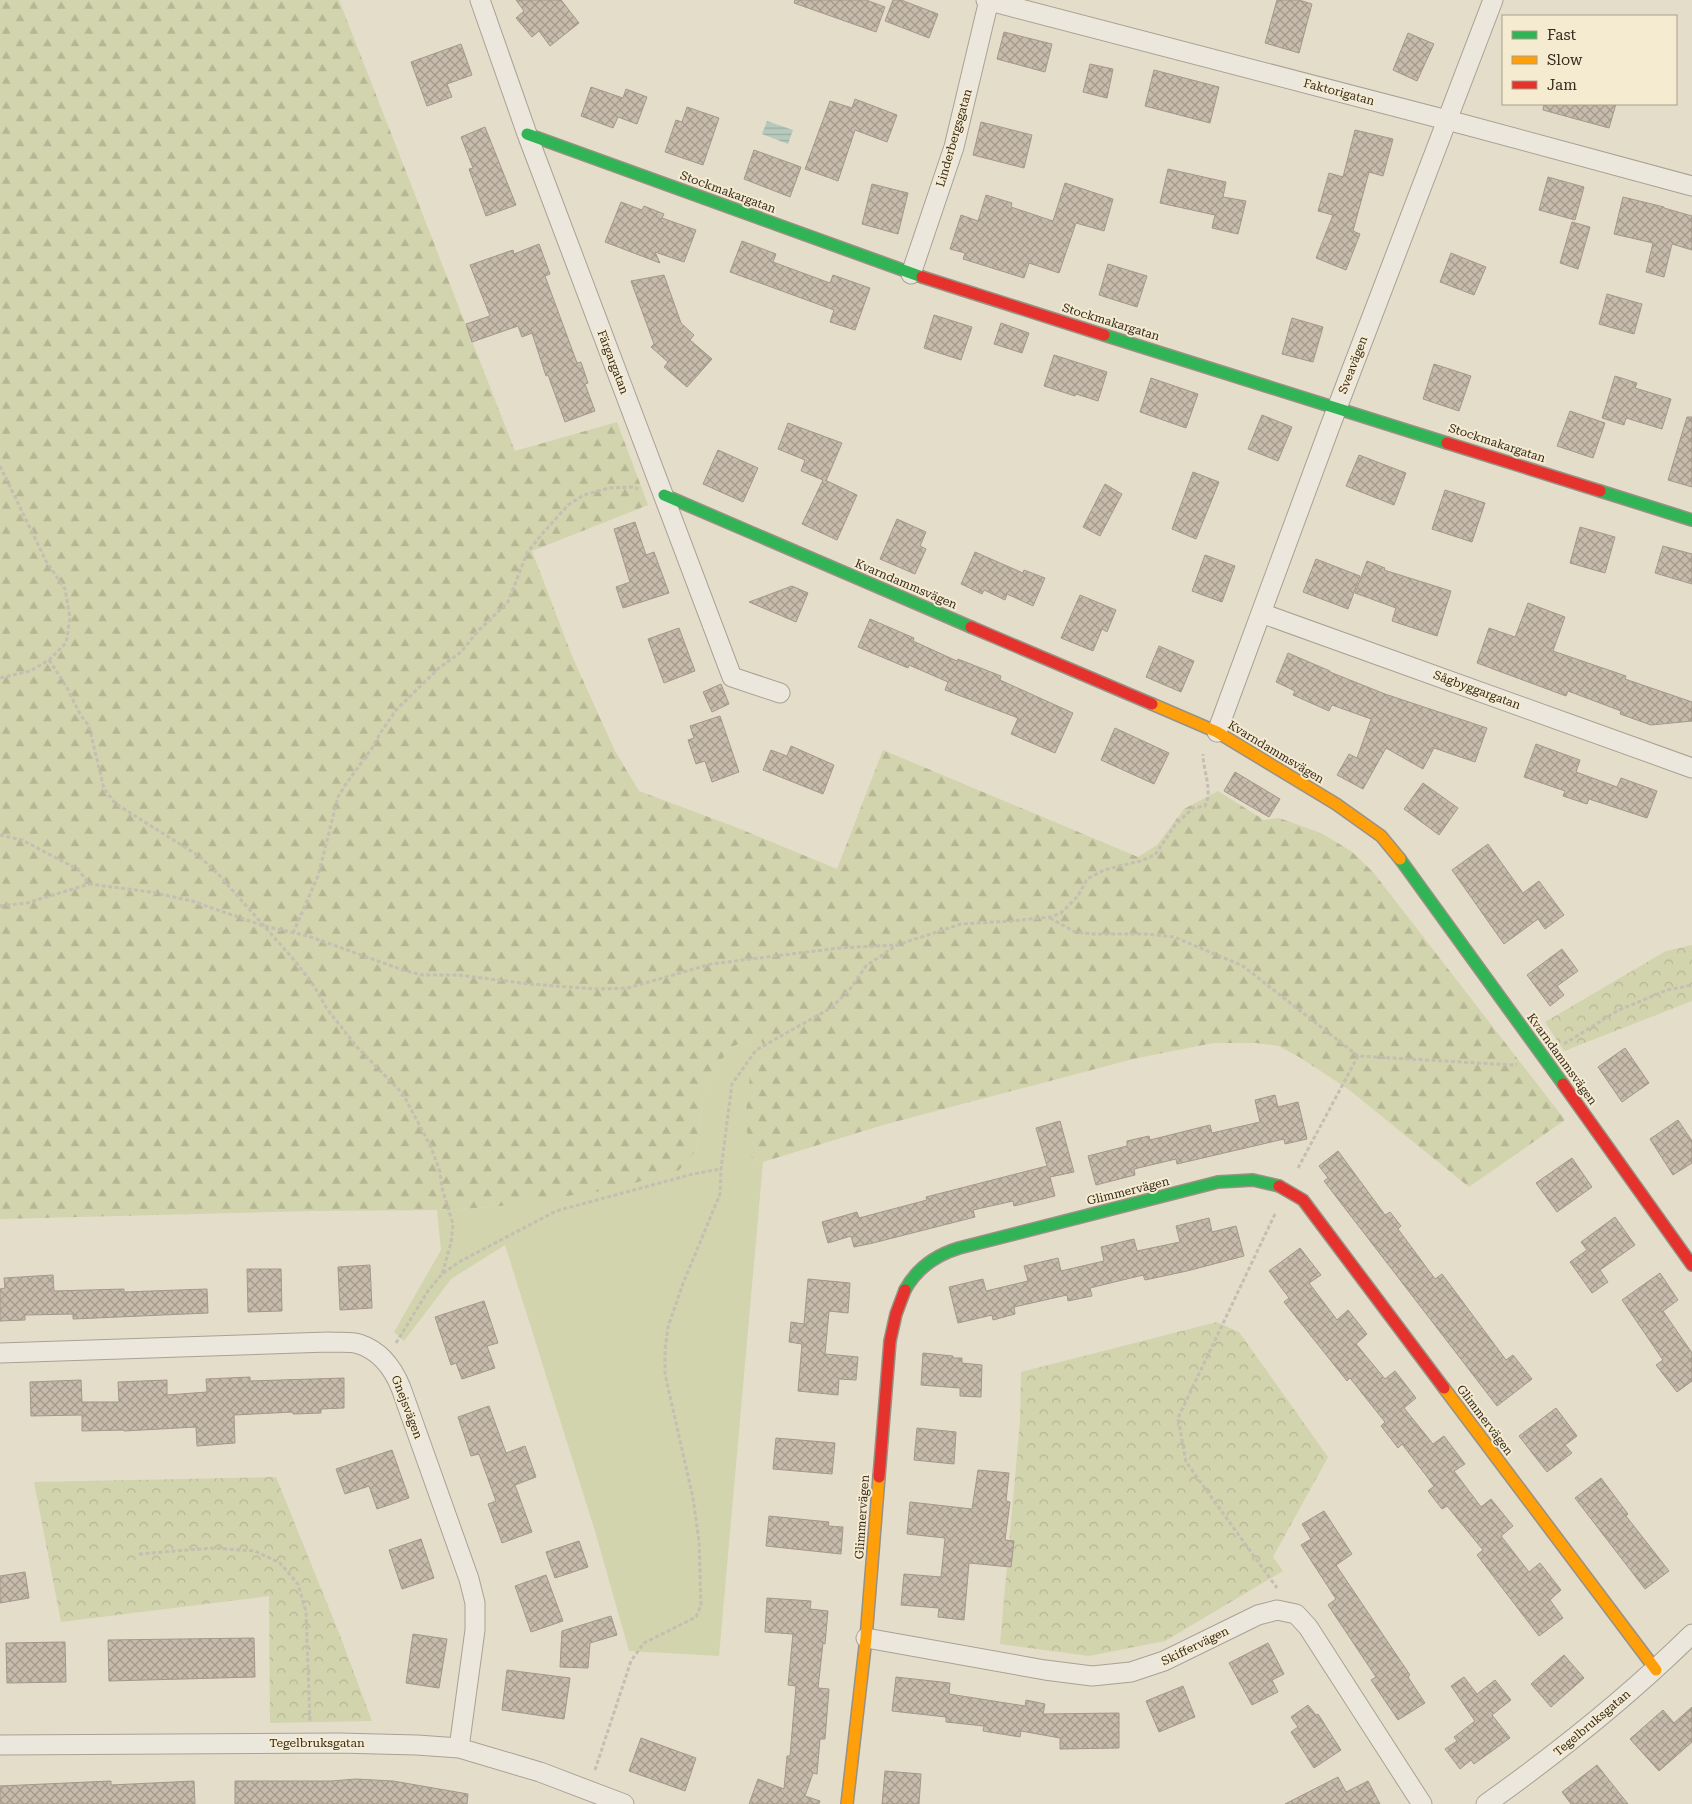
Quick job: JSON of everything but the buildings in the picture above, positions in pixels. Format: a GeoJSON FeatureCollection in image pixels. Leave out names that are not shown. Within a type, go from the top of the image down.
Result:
{"type":"FeatureCollection","features":[{"type":"Feature","properties":{"kind":"street","name":"Färgargatan"},"geometry":{"type":"LineString","coordinates":[[480,0],[527,134],[732,677],[780,693]]}},
{"type":"Feature","properties":{"kind":"street","name":"Faktorigatan"},"geometry":{"type":"LineString","coordinates":[[988,0],[1692,186]]}},
{"type":"Feature","properties":{"kind":"street","name":"Linderbergsgatan"},"geometry":{"type":"LineString","coordinates":[[912,274],[954,147],[988,0]]}},
{"type":"Feature","properties":{"kind":"street","name":"Sveavägen"},"geometry":{"type":"LineString","coordinates":[[1217,732],[1337,407],[1493,0]]}},
{"type":"Feature","properties":{"kind":"street","name":"Stockmakargatan"},"geometry":{"type":"LineString","coordinates":[[527,134],[912,274],[1692,520]]}},
{"type":"Feature","properties":{"kind":"street","name":"Kvarndammsvägen"},"geometry":{"type":"LineString","coordinates":[[664,495],[1217,732],[1336,804],[1381,836],[1411,872],[1692,1265]]}},
{"type":"Feature","properties":{"kind":"street","name":"Sågbyggargatan"},"geometry":{"type":"LineString","coordinates":[[1261,613],[1692,768]]}},
{"type":"Feature","properties":{"kind":"street","name":"Glimmervägen"},"geometry":{"type":"LineString","coordinates":[[847,1804],[866,1638],[890,1341],[898,1303],[908,1282],[921,1267],[942,1254],[1218,1182],[1244,1178],[1267,1182],[1287,1190],[1303,1200],[1656,1670]]}},
{"type":"Feature","properties":{"kind":"street","name":"Gnejsvägen"},"geometry":{"type":"LineString","coordinates":[[0,1353],[328,1342],[359,1344],[378,1353],[395,1372],[469,1579],[475,1603],[475,1630],[459,1748]]}},
{"type":"Feature","properties":{"kind":"street","name":"Skiffervägen"},"geometry":{"type":"LineString","coordinates":[[866,1638],[1046,1670],[1092,1676],[1131,1672],[1164,1662],[1258,1615],[1277,1610],[1296,1614]]}},
{"type":"Feature","properties":{"kind":"street"},"geometry":{"type":"LineString","coordinates":[[1296,1614],[1308,1627],[1422,1804]]}},
{"type":"Feature","properties":{"kind":"street","name":"Tegelbruksgatan"},"geometry":{"type":"LineString","coordinates":[[1486,1804],[1570,1742],[1656,1670],[1692,1634]]}},
{"type":"Feature","properties":{"kind":"street","name":"Tegelbruksgatan"},"geometry":{"type":"LineString","coordinates":[[0,1745],[339,1742],[459,1748],[540,1772],[624,1804]]}},
{"type":"Feature","properties":{"kind":"path"},"geometry":{"type":"LineString","coordinates":[[0,466],[46,561],[65,589],[70,618],[66,643],[49,660],[30,671],[0,678]]}},
{"type":"Feature","properties":{"kind":"path"},"geometry":{"type":"LineString","coordinates":[[293,933],[318,876],[338,797],[346,784],[396,710],[439,668],[461,652],[477,632],[508,602],[527,553],[542,534],[568,506],[584,495],[609,488],[632,487],[664,495]]}},
{"type":"Feature","properties":{"kind":"path"},"geometry":{"type":"LineString","coordinates":[[49,660],[89,726],[104,789],[116,804],[199,856],[236,894],[300,967],[314,986],[327,1010],[357,1047],[403,1094],[430,1147],[440,1172],[442,1188],[453,1224],[451,1243],[442,1274]]}},
{"type":"Feature","properties":{"kind":"path"},"geometry":{"type":"LineString","coordinates":[[0,906],[27,903],[89,884],[151,892],[192,901],[264,926],[308,936],[422,975],[459,975],[529,984],[597,989],[628,988],[711,964],[839,948],[897,945],[961,924],[1012,922],[1050,917],[1061,912],[1078,896],[1086,879],[1104,870],[1140,861],[1155,855],[1175,825],[1193,808],[1204,806],[1208,800],[1209,791],[1203,765],[1202,749]]}},
{"type":"Feature","properties":{"kind":"path"},"geometry":{"type":"LineString","coordinates":[[0,835],[22,840],[79,870],[89,884]]}},
{"type":"Feature","properties":{"kind":"path"},"geometry":{"type":"LineString","coordinates":[[1050,917],[1075,932],[1147,934],[1174,937],[1243,966],[1358,1056],[1512,1065],[1542,1056],[1617,1011],[1667,990],[1692,985]]}},
{"type":"Feature","properties":{"kind":"path"},"geometry":{"type":"LineString","coordinates":[[594,1772],[631,1661],[644,1643],[696,1617],[701,1605],[699,1541],[693,1498],[665,1374],[665,1350],[668,1327],[679,1294],[720,1194],[721,1169],[732,1084],[756,1050],[832,1008],[850,989],[866,966],[897,945]]}},
{"type":"Feature","properties":{"kind":"path"},"geometry":{"type":"LineString","coordinates":[[1296,1614],[1186,1462],[1178,1418],[1287,1190],[1358,1056]]}},
{"type":"Feature","properties":{"kind":"path"},"geometry":{"type":"LineString","coordinates":[[385,1360],[428,1291],[442,1274],[459,1262],[556,1211],[693,1174],[721,1169]]}},
{"type":"Feature","properties":{"kind":"path"},"geometry":{"type":"LineString","coordinates":[[139,1554],[212,1548],[255,1551],[280,1563],[298,1584],[306,1612],[310,1725]]}},
{"type":"Feature","properties":{"kind":"green space"},"geometry":{"type":"Polygon","coordinates":[[[0,0],[339,0],[515,451],[617,422],[648,505],[532,551],[572,656],[615,751],[639,791],[738,828],[837,869],[883,750],[1138,857],[1157,845],[1184,809],[1218,791],[1264,820],[1279,818],[1321,833],[1351,851],[1373,872],[1565,1120],[1469,1187],[1348,1089],[1299,1057],[1279,1046],[1256,1043],[1213,1043],[1133,1059],[883,1125],[763,1162],[752,1158],[745,1120],[750,1076],[767,1050],[758,1036],[729,1048],[704,1091],[696,1150],[679,1170],[614,1189],[493,1207],[437,1210],[313,1211],[0,1219],[0,0]]]}},
{"type":"Feature","properties":{"kind":"green space"},"geometry":{"type":"Polygon","coordinates":[[[1692,945],[1692,1001],[1564,1051],[1545,1022],[1666,951],[1692,945]]]}},
{"type":"Feature","properties":{"kind":"green space"},"geometry":{"type":"Polygon","coordinates":[[[758,1036],[767,1050],[750,1076],[752,1158],[763,1162],[719,1656],[629,1651],[595,1531],[505,1245],[451,1279],[404,1341],[394,1332],[441,1250],[437,1210],[493,1207],[696,1150],[704,1091],[729,1048],[758,1036]]]}},
{"type":"Feature","properties":{"kind":"green space"},"geometry":{"type":"Polygon","coordinates":[[[1217,1322],[1239,1332],[1328,1457],[1273,1557],[1283,1571],[1165,1641],[1089,1656],[1000,1644],[1020,1422],[1021,1372],[1217,1322]]]}},
{"type":"Feature","properties":{"kind":"green space"},"geometry":{"type":"Polygon","coordinates":[[[276,1477],[341,1638],[372,1721],[270,1723],[269,1596],[61,1622],[34,1482],[276,1477]]]}},
{"type":"Feature","properties":{"kind":"shaded area"},"geometry":{"type":"Polygon","coordinates":[[[767,121],[793,130],[788,144],[762,134],[767,121]]]}},
{"type":"Feature","properties":{"kind":"traffic: fast"},"geometry":{"type":"LineString","coordinates":[[527,134],[922,277]]}},
{"type":"Feature","properties":{"kind":"traffic: fast"},"geometry":{"type":"LineString","coordinates":[[1104,335],[1447,443]]}},
{"type":"Feature","properties":{"kind":"traffic: fast"},"geometry":{"type":"LineString","coordinates":[[1600,491],[1692,520]]}},
{"type":"Feature","properties":{"kind":"traffic: fast"},"geometry":{"type":"LineString","coordinates":[[664,495],[971,627]]}},
{"type":"Feature","properties":{"kind":"traffic: fast"},"geometry":{"type":"LineString","coordinates":[[1400,859],[1563,1084]]}},
{"type":"Feature","properties":{"kind":"traffic: fast"},"geometry":{"type":"LineString","coordinates":[[905,1290],[915,1275],[928,1263],[943,1254],[959,1248],[1218,1182],[1253,1180],[1279,1186]]}},
{"type":"Feature","properties":{"kind":"traffic: slow"},"geometry":{"type":"LineString","coordinates":[[1152,704],[1217,732],[1336,804],[1381,836],[1400,859]]}},
{"type":"Feature","properties":{"kind":"traffic: slow"},"geometry":{"type":"LineString","coordinates":[[1444,1388],[1656,1670]]}},
{"type":"Feature","properties":{"kind":"traffic: slow"},"geometry":{"type":"LineString","coordinates":[[847,1804],[866,1638],[879,1477]]}},
{"type":"Feature","properties":{"kind":"traffic: jam"},"geometry":{"type":"LineString","coordinates":[[922,277],[1104,335]]}},
{"type":"Feature","properties":{"kind":"traffic: jam"},"geometry":{"type":"LineString","coordinates":[[1447,443],[1600,491]]}},
{"type":"Feature","properties":{"kind":"traffic: jam"},"geometry":{"type":"LineString","coordinates":[[971,627],[1152,704]]}},
{"type":"Feature","properties":{"kind":"traffic: jam"},"geometry":{"type":"LineString","coordinates":[[1563,1084],[1692,1265]]}},
{"type":"Feature","properties":{"kind":"traffic: jam"},"geometry":{"type":"LineString","coordinates":[[1279,1186],[1303,1200],[1444,1388]]}},
{"type":"Feature","properties":{"kind":"traffic: jam"},"geometry":{"type":"LineString","coordinates":[[879,1477],[890,1341],[896,1314],[905,1290]]}}]}
